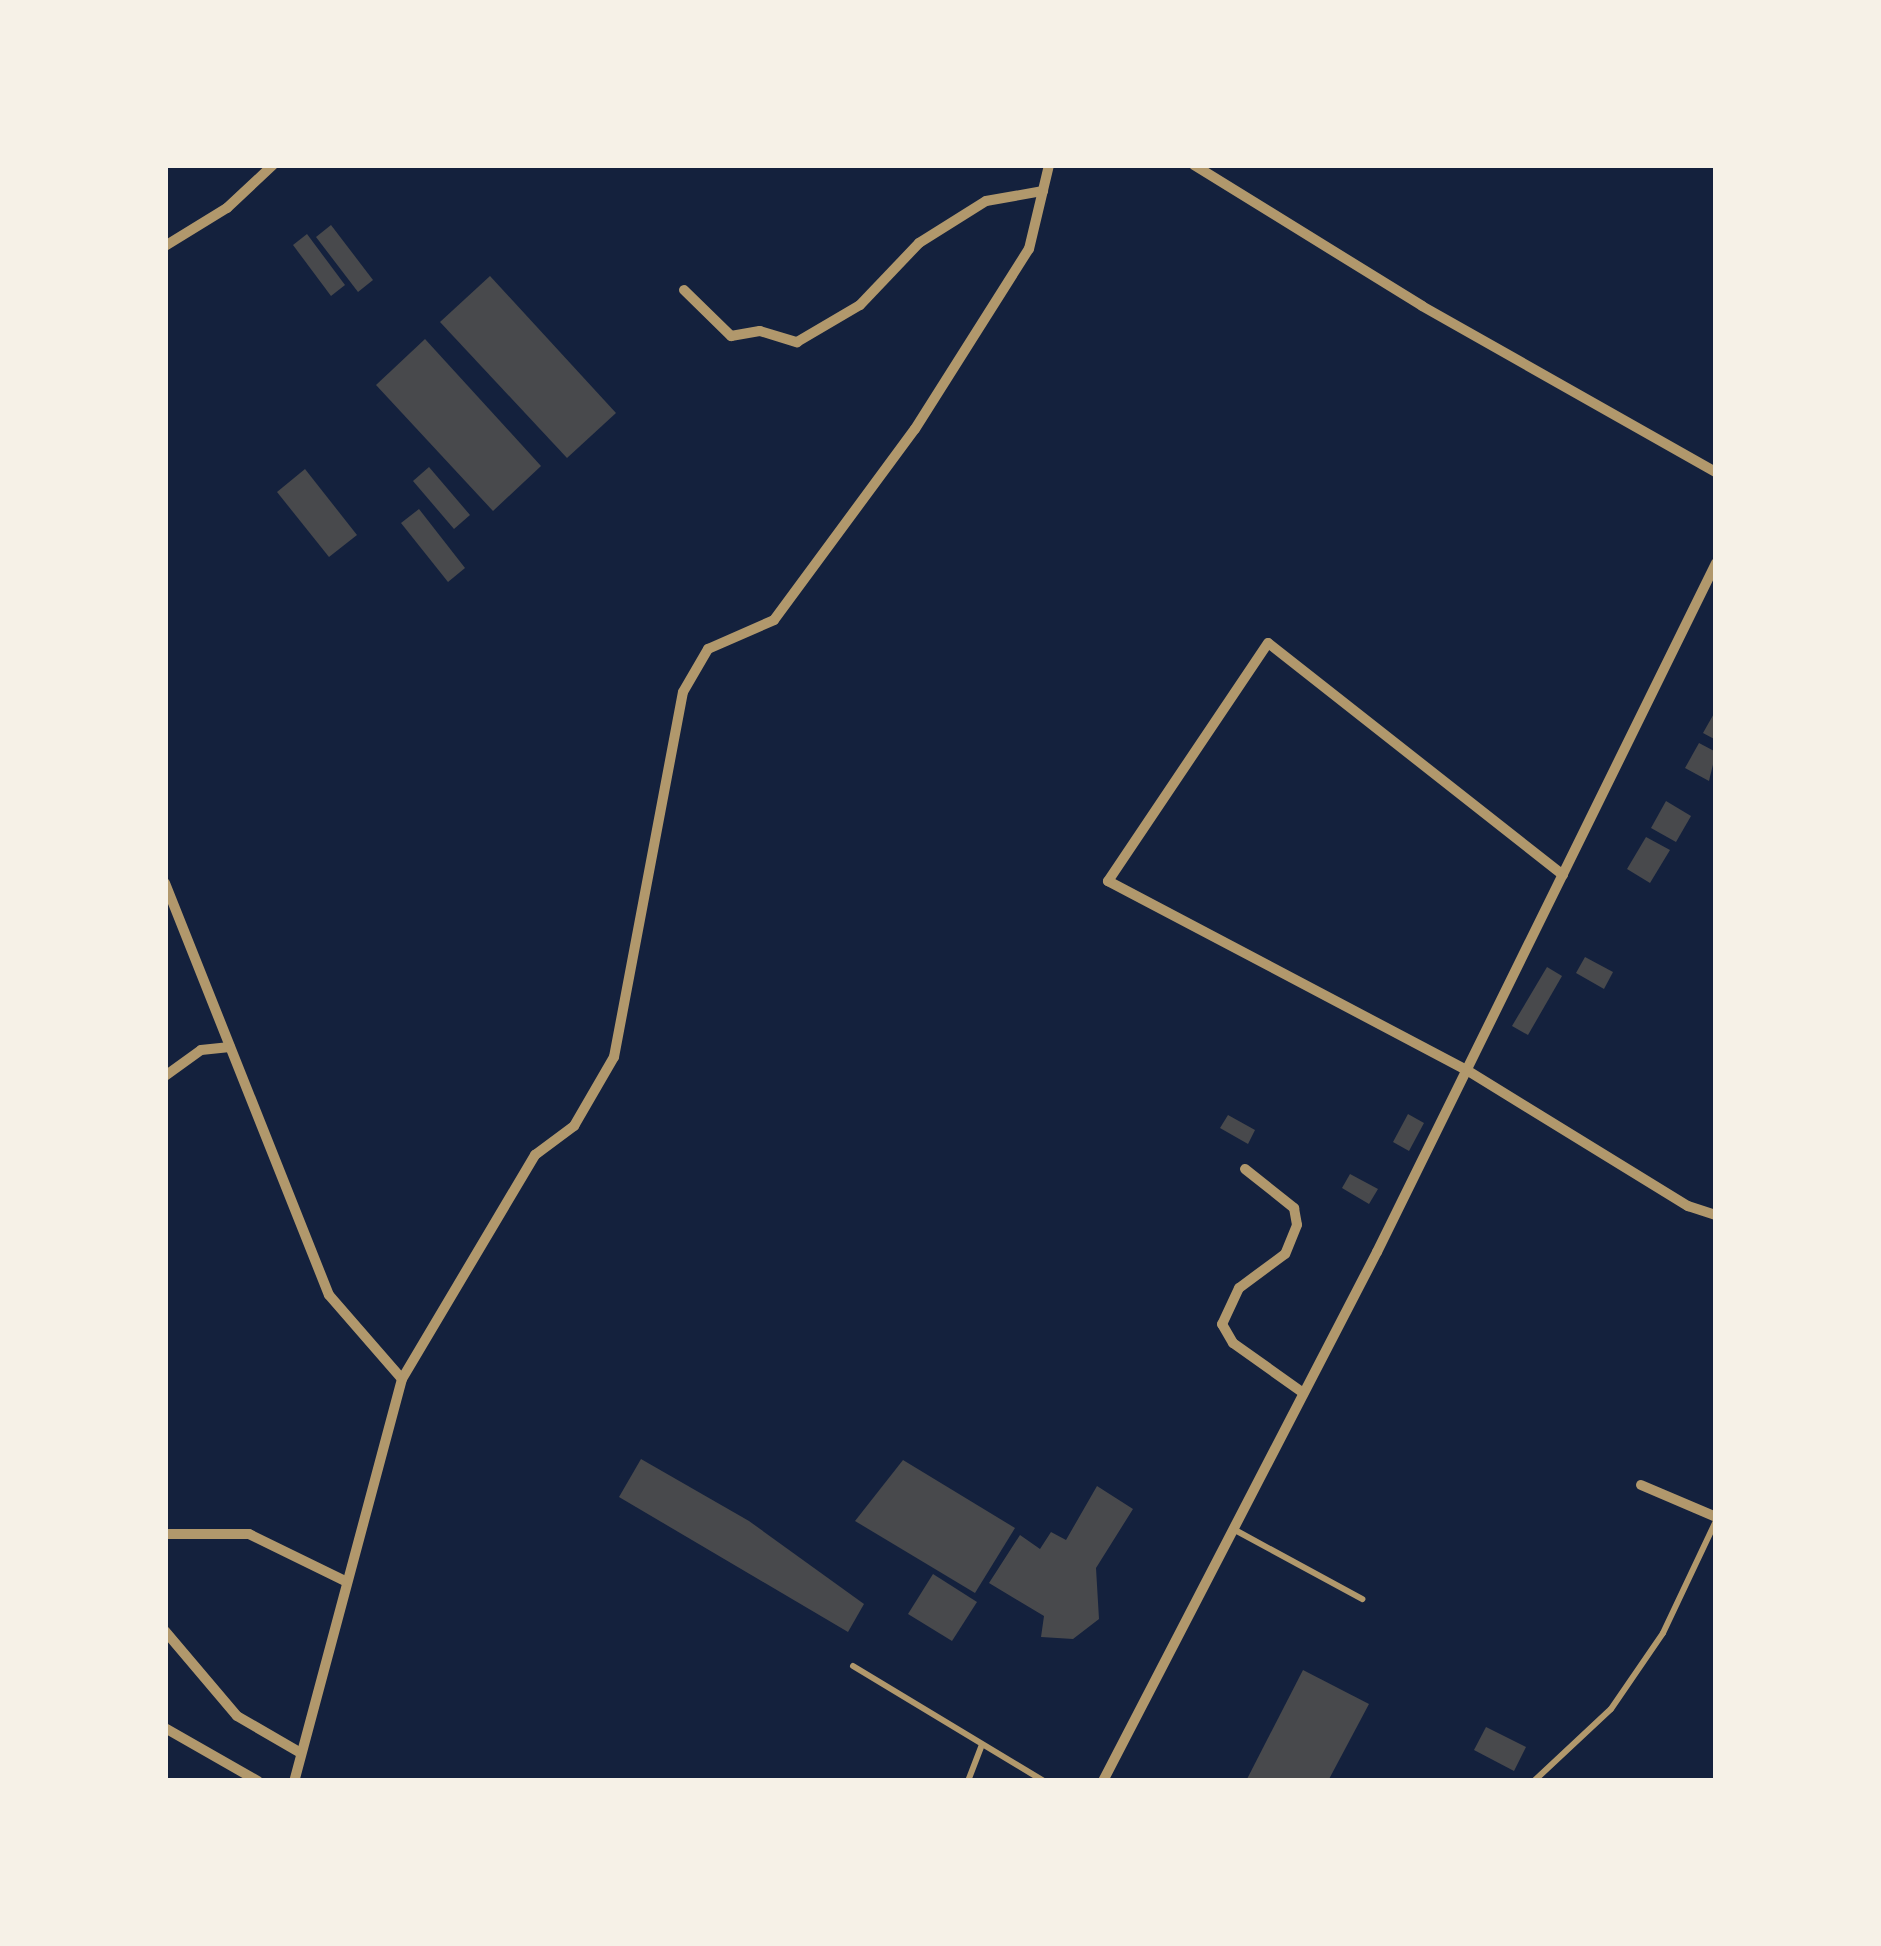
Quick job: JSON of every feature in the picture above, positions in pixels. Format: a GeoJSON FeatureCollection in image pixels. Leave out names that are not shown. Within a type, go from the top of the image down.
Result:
{"type":"FeatureCollection","features":[{"type":"Feature","properties":{"kind":"street"},"geometry":{"type":"LineString","coordinates":[[165,246],[227,208],[273,165]]}},
{"type":"Feature","properties":{"kind":"street"},"geometry":{"type":"LineString","coordinates":[[293,1781],[402,1379],[535,1155],[574,1126],[614,1057],[683,692],[708,649],[774,620],[915,429],[1030,249],[1049,165]]}},
{"type":"Feature","properties":{"kind":"street"},"geometry":{"type":"LineString","coordinates":[[1194,165],[1422,306],[1716,472]]}},
{"type":"Feature","properties":{"kind":"street"},"geometry":{"type":"LineString","coordinates":[[684,290],[731,335],[760,331],[797,342],[860,305],[919,243],[986,201],[1043,191]]}},
{"type":"Feature","properties":{"kind":"street"},"geometry":{"type":"LineString","coordinates":[[1103,1781],[1465,1070],[1716,563]]}},
{"type":"Feature","properties":{"kind":"street"},"geometry":{"type":"LineString","coordinates":[[1563,875],[1268,643],[1108,881],[1465,1070],[1688,1206],[1716,1215]]}},
{"type":"Feature","properties":{"kind":"street"},"geometry":{"type":"LineString","coordinates":[[165,883],[329,1294],[402,1379]]}},
{"type":"Feature","properties":{"kind":"street"},"geometry":{"type":"LineString","coordinates":[[165,1076],[201,1050],[230,1047]]}},
{"type":"Feature","properties":{"kind":"street"},"geometry":{"type":"LineString","coordinates":[[1245,1169],[1294,1208],[1297,1225],[1285,1254],[1239,1288],[1222,1324],[1233,1343],[1302,1392]]}},
{"type":"Feature","properties":{"kind":"street"},"geometry":{"type":"LineString","coordinates":[[1641,1484],[1716,1519]]}},
{"type":"Feature","properties":{"kind":"street"},"geometry":{"type":"LineString","coordinates":[[165,1534],[248,1534],[345,1581]]}},
{"type":"Feature","properties":{"kind":"street"},"geometry":{"type":"LineString","coordinates":[[165,1631],[237,1716],[299,1752]]}},
{"type":"Feature","properties":{"kind":"street"},"geometry":{"type":"LineString","coordinates":[[165,1729],[258,1781]]}},
{"type":"Feature","properties":{"kind":"lane"},"geometry":{"type":"LineString","coordinates":[[1534,1781],[1611,1709],[1663,1633],[1716,1519]]}},
{"type":"Feature","properties":{"kind":"lane"},"geometry":{"type":"LineString","coordinates":[[1232,1528],[1362,1599]]}},
{"type":"Feature","properties":{"kind":"lane"},"geometry":{"type":"LineString","coordinates":[[853,1666],[1044,1781]]}},
{"type":"Feature","properties":{"kind":"lane"},"geometry":{"type":"LineString","coordinates":[[968,1781],[982,1744]]}},
{"type":"Feature","properties":{"kind":"building"},"geometry":{"type":"Polygon","coordinates":[[[331,225],[373,280],[358,292],[316,237],[331,225]]]}},
{"type":"Feature","properties":{"kind":"building"},"geometry":{"type":"Polygon","coordinates":[[[307,234],[345,285],[331,296],[293,245],[307,234]]]}},
{"type":"Feature","properties":{"kind":"building"},"geometry":{"type":"Polygon","coordinates":[[[490,276],[616,413],[567,458],[440,322],[490,276]]]}},
{"type":"Feature","properties":{"kind":"building"},"geometry":{"type":"Polygon","coordinates":[[[425,339],[541,466],[493,511],[376,385],[425,339]]]}},
{"type":"Feature","properties":{"kind":"building"},"geometry":{"type":"Polygon","coordinates":[[[429,467],[470,515],[454,529],[413,481],[429,467]]]}},
{"type":"Feature","properties":{"kind":"building"},"geometry":{"type":"Polygon","coordinates":[[[305,469],[357,535],[329,557],[277,492],[305,469]]]}},
{"type":"Feature","properties":{"kind":"building"},"geometry":{"type":"Polygon","coordinates":[[[419,509],[465,568],[448,582],[401,523],[419,509]]]}},
{"type":"Feature","properties":{"kind":"building"},"geometry":{"type":"Polygon","coordinates":[[[1716,710],[1716,740],[1703,733],[1716,710]]]}},
{"type":"Feature","properties":{"kind":"building"},"geometry":{"type":"Polygon","coordinates":[[[1699,743],[1716,752],[1709,781],[1685,768],[1699,743]]]}},
{"type":"Feature","properties":{"kind":"building"},"geometry":{"type":"Polygon","coordinates":[[[1666,801],[1691,816],[1676,842],[1651,828],[1666,801]]]}},
{"type":"Feature","properties":{"kind":"building"},"geometry":{"type":"Polygon","coordinates":[[[1646,837],[1670,850],[1650,883],[1627,869],[1646,837]]]}},
{"type":"Feature","properties":{"kind":"building"},"geometry":{"type":"Polygon","coordinates":[[[1585,957],[1613,972],[1604,989],[1576,973],[1585,957]]]}},
{"type":"Feature","properties":{"kind":"building"},"geometry":{"type":"Polygon","coordinates":[[[1547,967],[1562,976],[1528,1035],[1512,1026],[1547,967]]]}},
{"type":"Feature","properties":{"kind":"building"},"geometry":{"type":"Polygon","coordinates":[[[1408,1114],[1424,1123],[1409,1151],[1393,1142],[1408,1114]]]}},
{"type":"Feature","properties":{"kind":"building"},"geometry":{"type":"Polygon","coordinates":[[[1228,1115],[1255,1130],[1248,1144],[1220,1128],[1228,1115]]]}},
{"type":"Feature","properties":{"kind":"building"},"geometry":{"type":"Polygon","coordinates":[[[1350,1174],[1378,1189],[1369,1204],[1342,1188],[1350,1174]]]}},
{"type":"Feature","properties":{"kind":"building"},"geometry":{"type":"Polygon","coordinates":[[[641,1459],[749,1521],[864,1604],[848,1632],[619,1497],[641,1459]]]}},
{"type":"Feature","properties":{"kind":"building"},"geometry":{"type":"Polygon","coordinates":[[[903,1460],[1015,1528],[975,1593],[855,1521],[903,1460]]]}},
{"type":"Feature","properties":{"kind":"building"},"geometry":{"type":"Polygon","coordinates":[[[1097,1486],[1133,1509],[1096,1568],[1099,1619],[1073,1639],[1041,1637],[1044,1616],[989,1583],[1020,1535],[1040,1549],[1051,1532],[1066,1540],[1097,1486]]]}},
{"type":"Feature","properties":{"kind":"building"},"geometry":{"type":"Polygon","coordinates":[[[933,1574],[977,1602],[952,1641],[908,1614],[933,1574]]]}},
{"type":"Feature","properties":{"kind":"building"},"geometry":{"type":"Polygon","coordinates":[[[1303,1670],[1369,1704],[1328,1781],[1246,1781],[1303,1670]]]}},
{"type":"Feature","properties":{"kind":"building"},"geometry":{"type":"Polygon","coordinates":[[[1486,1727],[1526,1747],[1514,1771],[1474,1750],[1486,1727]]]}}]}
